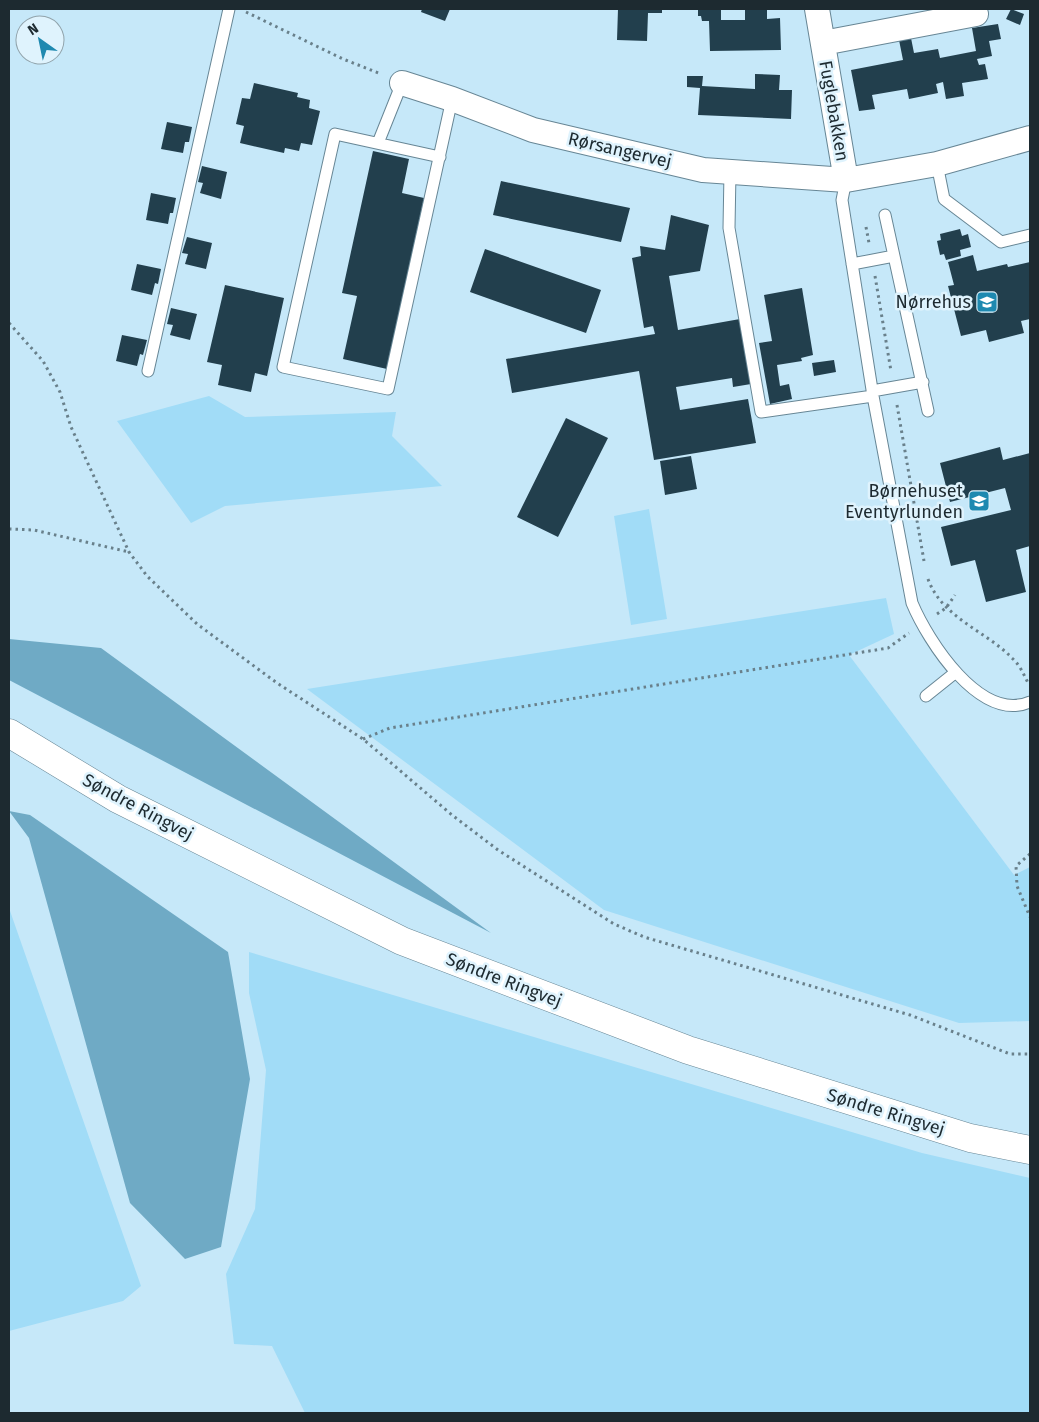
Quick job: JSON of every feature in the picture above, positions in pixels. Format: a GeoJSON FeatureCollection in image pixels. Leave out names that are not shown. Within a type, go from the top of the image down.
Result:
{"type":"FeatureCollection","features":[{"type":"Feature","properties":{"kind":"main road","name":"Søndre Ringvej"},"geometry":{"type":"LineString","coordinates":[[9,733],[118,799],[402,941],[688,1050],[970,1138],[1030,1150]]}},
{"type":"Feature","properties":{"kind":"street","name":"Fuglebakken"},"geometry":{"type":"LineString","coordinates":[[817,9],[846,180]]}},
{"type":"Feature","properties":{"kind":"street","name":"Fuglebakken"},"geometry":{"type":"LineString","coordinates":[[823,43],[976,14]]}},
{"type":"Feature","properties":{"kind":"street","name":"Rørsangervej"},"geometry":{"type":"LineString","coordinates":[[402,83],[533,130],[703,170],[846,180],[937,164],[1030,138]]}},
{"type":"Feature","properties":{"kind":"lane"},"geometry":{"type":"LineString","coordinates":[[148,371],[229,9]]}},
{"type":"Feature","properties":{"kind":"lane"},"geometry":{"type":"LineString","coordinates":[[378,143],[402,83]]}},
{"type":"Feature","properties":{"kind":"lane"},"geometry":{"type":"LineString","coordinates":[[440,157],[335,134],[283,367],[388,389],[440,157],[452,100]]}},
{"type":"Feature","properties":{"kind":"lane"},"geometry":{"type":"LineString","coordinates":[[937,164],[944,199],[1001,242],[1030,235]]}},
{"type":"Feature","properties":{"kind":"lane"},"geometry":{"type":"LineString","coordinates":[[730,172],[729,228],[761,412],[873,393],[923,382]]}},
{"type":"Feature","properties":{"kind":"lane"},"geometry":{"type":"LineString","coordinates":[[846,180],[842,200],[873,393],[912,603],[922,625],[945,660],[977,692],[999,704],[1022,706],[1030,702]]}},
{"type":"Feature","properties":{"kind":"lane"},"geometry":{"type":"LineString","coordinates":[[885,215],[928,411]]}},
{"type":"Feature","properties":{"kind":"lane"},"geometry":{"type":"LineString","coordinates":[[852,264],[894,256]]}},
{"type":"Feature","properties":{"kind":"lane"},"geometry":{"type":"LineString","coordinates":[[926,696],[956,672]]}},
{"type":"Feature","properties":{"kind":"path"},"geometry":{"type":"LineString","coordinates":[[239,9],[343,59],[402,83]]}},
{"type":"Feature","properties":{"kind":"path"},"geometry":{"type":"LineString","coordinates":[[866,223],[924,562]]}},
{"type":"Feature","properties":{"kind":"path"},"geometry":{"type":"LineString","coordinates":[[9,323],[43,361],[60,392],[71,427],[129,552],[147,576],[197,624],[277,683],[363,739],[452,815],[498,850],[614,924],[644,937],[910,1016],[1010,1054],[1030,1054]]}},
{"type":"Feature","properties":{"kind":"path"},"geometry":{"type":"LineString","coordinates":[[9,529],[34,530],[129,552]]}},
{"type":"Feature","properties":{"kind":"path"},"geometry":{"type":"LineString","coordinates":[[926,571],[928,581],[946,608],[1002,648],[1014,659],[1030,687]]}},
{"type":"Feature","properties":{"kind":"path"},"geometry":{"type":"LineString","coordinates":[[946,608],[955,595]]}},
{"type":"Feature","properties":{"kind":"path"},"geometry":{"type":"LineString","coordinates":[[363,739],[390,728],[888,648]]}},
{"type":"Feature","properties":{"kind":"path"},"geometry":{"type":"LineString","coordinates":[[1030,854],[1016,866],[1018,886],[1030,918]]}},
{"type":"Feature","properties":{"kind":"shaded area"},"geometry":{"type":"Polygon","coordinates":[[[209,396],[245,417],[396,412],[392,436],[442,486],[225,506],[191,523],[117,421],[209,396]]]}},
{"type":"Feature","properties":{"kind":"shaded area"},"geometry":{"type":"Polygon","coordinates":[[[649,509],[667,619],[631,625],[614,516],[649,509]]]}},
{"type":"Feature","properties":{"kind":"shaded area"},"geometry":{"type":"Polygon","coordinates":[[[886,598],[894,634],[849,655],[1014,875],[1030,867],[1030,1021],[959,1023],[604,910],[307,689],[886,598]]]}},
{"type":"Feature","properties":{"kind":"shaded area"},"geometry":{"type":"Polygon","coordinates":[[[9,639],[101,648],[491,933],[9,680],[9,639]]]}},
{"type":"Feature","properties":{"kind":"shaded area"},"geometry":{"type":"Polygon","coordinates":[[[9,811],[30,815],[228,952],[250,1079],[221,1247],[185,1259],[130,1203],[29,838],[9,811]]]}},
{"type":"Feature","properties":{"kind":"shaded area"},"geometry":{"type":"Polygon","coordinates":[[[9,908],[141,1286],[123,1301],[9,1331],[9,908]]]}},
{"type":"Feature","properties":{"kind":"shaded area"},"geometry":{"type":"Polygon","coordinates":[[[249,952],[922,1153],[1030,1178],[1030,1413],[305,1413],[272,1346],[234,1344],[226,1274],[255,1209],[266,1070],[249,993],[249,952]]]}},
{"type":"Feature","properties":{"kind":"building"},"geometry":{"type":"Polygon","coordinates":[[[422,9],[450,9],[445,21],[421,12],[422,9]]]}},
{"type":"Feature","properties":{"kind":"building"},"geometry":{"type":"Polygon","coordinates":[[[618,9],[662,9],[662,13],[648,13],[647,41],[617,40],[618,9]]]}},
{"type":"Feature","properties":{"kind":"building"},"geometry":{"type":"Polygon","coordinates":[[[698,9],[721,9],[721,20],[745,20],[745,9],[767,9],[767,19],[780,18],[781,50],[710,51],[709,21],[702,21],[701,16],[698,16],[698,9]]]}},
{"type":"Feature","properties":{"kind":"building"},"geometry":{"type":"Polygon","coordinates":[[[1011,9],[1024,14],[1020,25],[1006,19],[1011,9]]]}},
{"type":"Feature","properties":{"kind":"building"},"geometry":{"type":"Polygon","coordinates":[[[998,24],[1001,39],[989,41],[992,56],[977,59],[979,65],[985,64],[988,79],[962,83],[964,96],[946,99],[943,82],[936,84],[938,93],[909,99],[907,89],[872,95],[875,109],[859,111],[851,70],[903,60],[899,40],[911,38],[914,53],[938,49],[940,58],[976,51],[972,28],[998,24]]]}},
{"type":"Feature","properties":{"kind":"building"},"geometry":{"type":"Polygon","coordinates":[[[755,74],[780,75],[779,90],[792,90],[791,119],[698,115],[700,88],[687,87],[687,76],[703,76],[702,86],[755,89],[755,74]]]}},
{"type":"Feature","properties":{"kind":"building"},"geometry":{"type":"Polygon","coordinates":[[[254,83],[298,93],[297,97],[310,100],[309,108],[320,111],[312,145],[301,143],[299,151],[285,148],[284,153],[240,143],[244,126],[236,124],[242,98],[250,99],[254,83]]]}},
{"type":"Feature","properties":{"kind":"building"},"geometry":{"type":"Polygon","coordinates":[[[167,122],[192,127],[189,142],[185,142],[183,153],[161,149],[167,122]]]}},
{"type":"Feature","properties":{"kind":"building"},"geometry":{"type":"Polygon","coordinates":[[[373,151],[409,159],[402,193],[424,198],[387,369],[343,359],[357,296],[342,293],[373,151]]]}},
{"type":"Feature","properties":{"kind":"building"},"geometry":{"type":"Polygon","coordinates":[[[202,166],[227,172],[221,199],[200,193],[203,183],[198,182],[202,166]]]}},
{"type":"Feature","properties":{"kind":"building"},"geometry":{"type":"Polygon","coordinates":[[[501,181],[630,208],[621,242],[493,215],[501,181]]]}},
{"type":"Feature","properties":{"kind":"building"},"geometry":{"type":"Polygon","coordinates":[[[151,193],[176,198],[173,213],[170,213],[168,224],[146,220],[151,193]]]}},
{"type":"Feature","properties":{"kind":"building"},"geometry":{"type":"Polygon","coordinates":[[[671,215],[709,225],[700,271],[669,276],[678,330],[740,319],[751,384],[733,387],[732,378],[676,387],[680,410],[748,399],[756,443],[654,460],[639,371],[512,393],[506,359],[655,334],[653,326],[644,328],[632,258],[641,256],[640,246],[665,250],[671,215]]]}},
{"type":"Feature","properties":{"kind":"building"},"geometry":{"type":"Polygon","coordinates":[[[960,229],[962,236],[968,234],[971,247],[960,250],[961,256],[946,260],[944,254],[940,255],[937,241],[941,240],[940,234],[960,229]]]}},
{"type":"Feature","properties":{"kind":"building"},"geometry":{"type":"Polygon","coordinates":[[[187,237],[212,243],[206,269],[185,264],[188,254],[182,253],[187,237]]]}},
{"type":"Feature","properties":{"kind":"building"},"geometry":{"type":"Polygon","coordinates":[[[485,249],[601,290],[586,333],[470,292],[485,249]]]}},
{"type":"Feature","properties":{"kind":"building"},"geometry":{"type":"Polygon","coordinates":[[[973,255],[977,271],[1007,264],[1008,267],[1030,262],[1030,319],[1021,321],[1024,333],[989,342],[986,330],[961,336],[948,286],[954,285],[948,262],[973,255]]]}},
{"type":"Feature","properties":{"kind":"building"},"geometry":{"type":"Polygon","coordinates":[[[137,264],[161,269],[158,284],[155,283],[152,295],[131,290],[137,264]]]}},
{"type":"Feature","properties":{"kind":"building"},"geometry":{"type":"Polygon","coordinates":[[[225,285],[284,298],[267,376],[255,373],[251,392],[218,385],[222,365],[207,362],[225,285]]]}},
{"type":"Feature","properties":{"kind":"building"},"geometry":{"type":"Polygon","coordinates":[[[802,288],[813,355],[801,358],[802,361],[777,365],[780,386],[789,384],[792,399],[770,404],[759,343],[772,341],[764,295],[802,288]]]}},
{"type":"Feature","properties":{"kind":"building"},"geometry":{"type":"Polygon","coordinates":[[[171,308],[197,314],[190,340],[170,335],[173,325],[167,324],[171,308]]]}},
{"type":"Feature","properties":{"kind":"building"},"geometry":{"type":"Polygon","coordinates":[[[122,335],[147,340],[143,355],[140,354],[137,366],[116,361],[122,335]]]}},
{"type":"Feature","properties":{"kind":"building"},"geometry":{"type":"Polygon","coordinates":[[[834,360],[836,372],[814,376],[812,363],[834,360]]]}},
{"type":"Feature","properties":{"kind":"building"},"geometry":{"type":"Polygon","coordinates":[[[566,418],[608,438],[558,537],[517,517],[566,418]]]}},
{"type":"Feature","properties":{"kind":"building"},"geometry":{"type":"Polygon","coordinates":[[[1000,447],[1003,460],[1030,453],[1030,546],[1016,550],[1026,592],[986,602],[975,560],[951,566],[941,527],[1011,510],[1005,488],[950,502],[940,463],[1000,447]]]}},
{"type":"Feature","properties":{"kind":"building"},"geometry":{"type":"Polygon","coordinates":[[[691,456],[697,489],[665,495],[660,461],[691,456]]]}},
{"type":"Feature","properties":{"kind":"place","name":"Nørrehus"},"geometry":{"type":"Point","coordinates":[987,302]}},
{"type":"Feature","properties":{"kind":"place","name":"Børnehuset Eventyrlunden"},"geometry":{"type":"Point","coordinates":[979,501]}}]}
